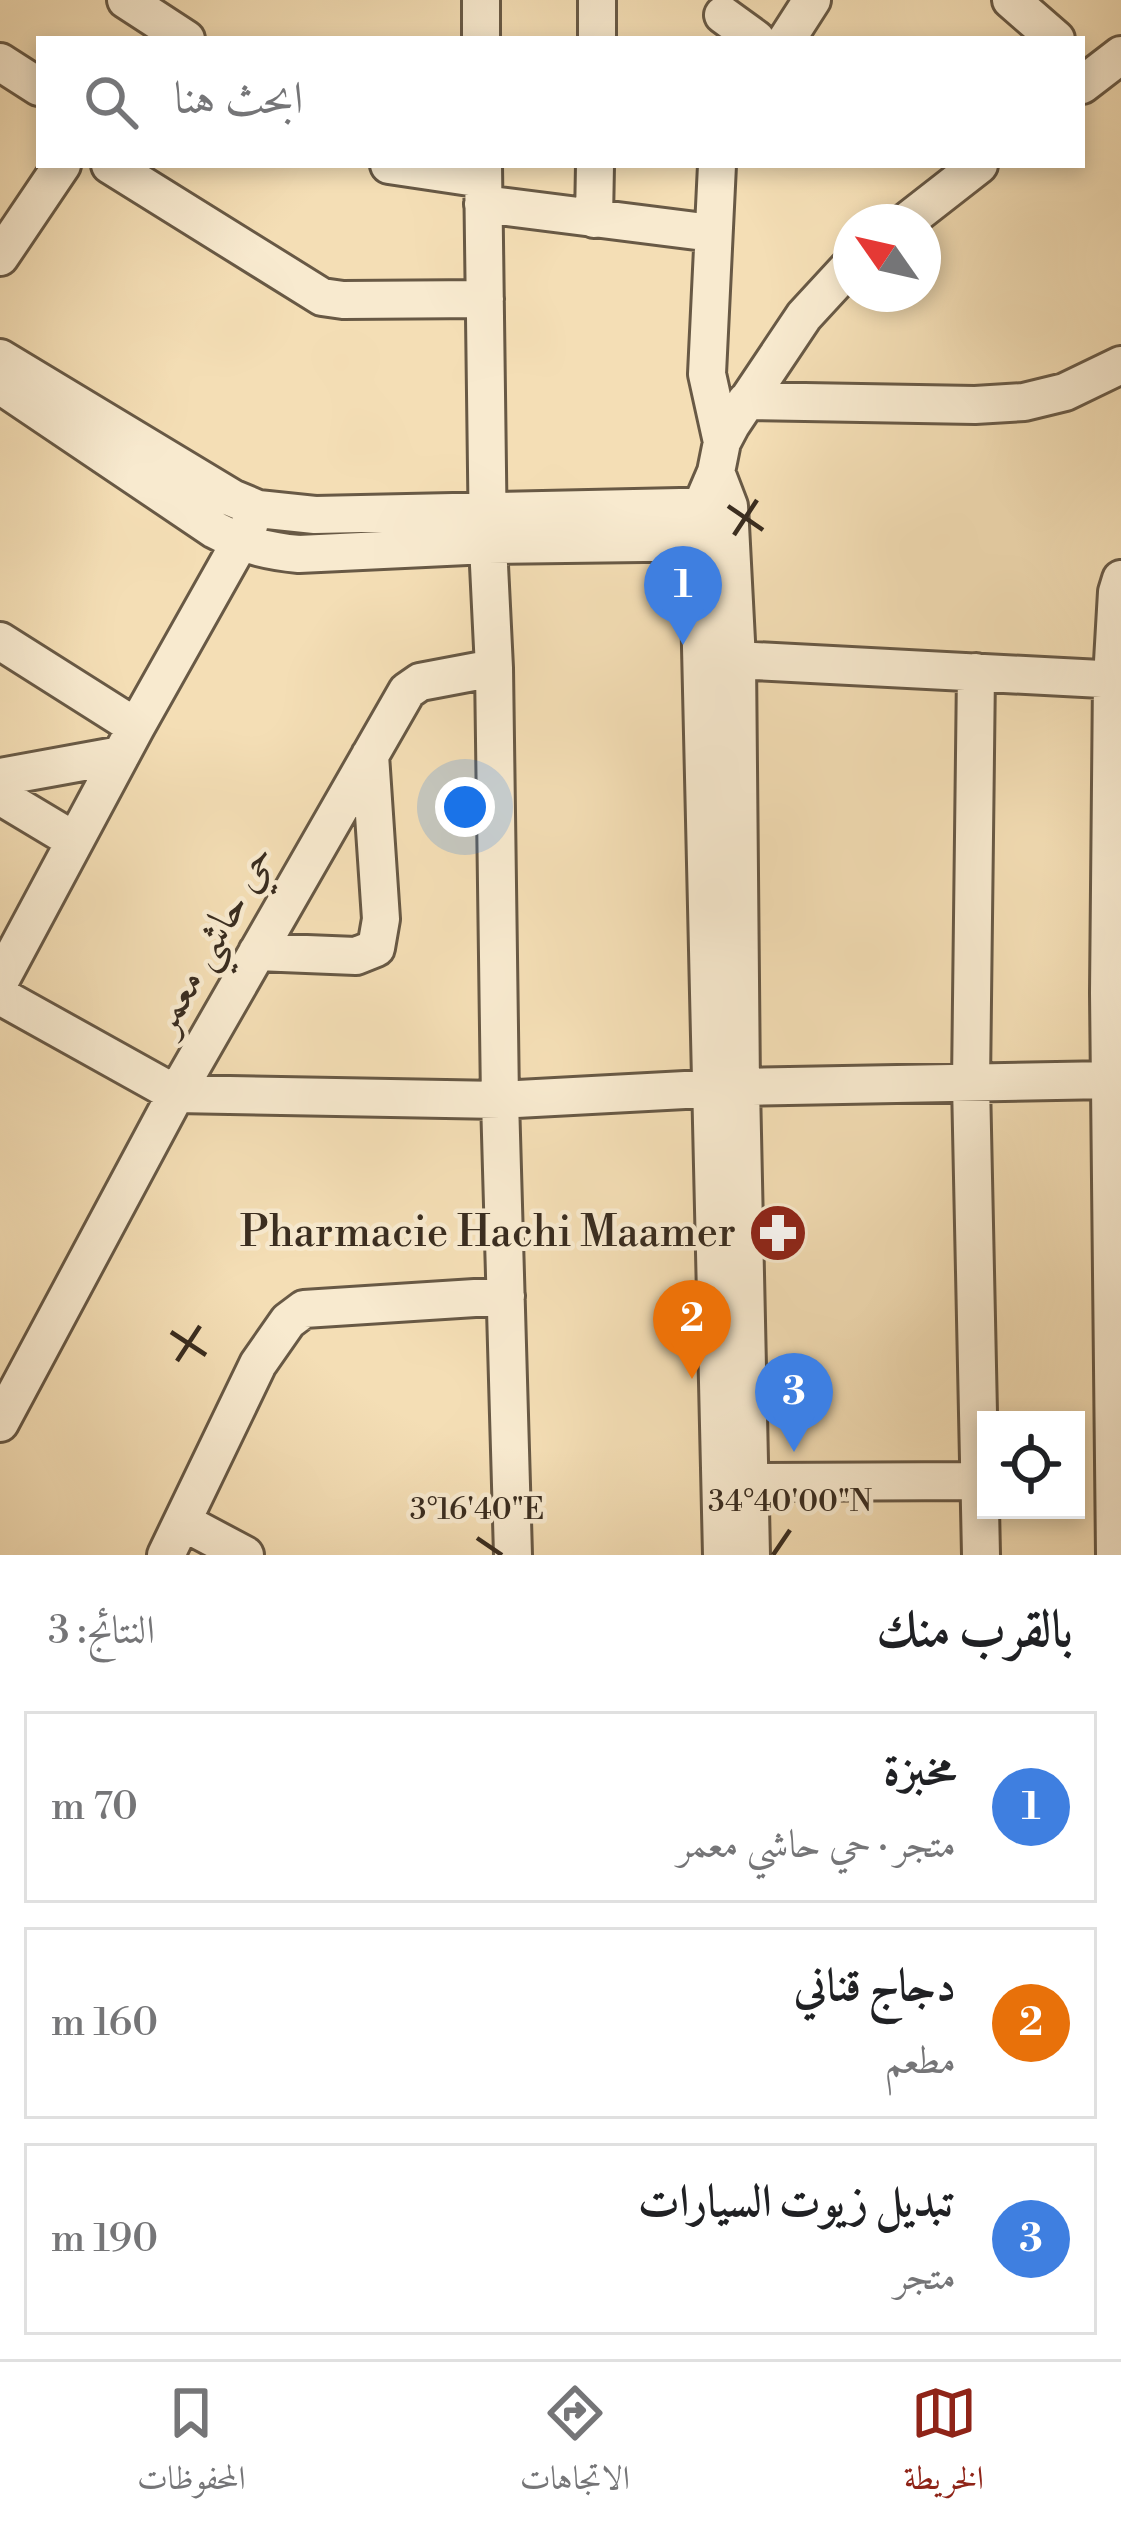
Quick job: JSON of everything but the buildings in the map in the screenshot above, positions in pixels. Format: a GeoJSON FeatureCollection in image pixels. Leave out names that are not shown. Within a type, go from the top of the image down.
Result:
{"type":"FeatureCollection","features":[{"type":"Feature","properties":{"kind":"street"},"geometry":{"type":"LineString","coordinates":[[126,0],[173,26]]}},
{"type":"Feature","properties":{"kind":"street"},"geometry":{"type":"LineString","coordinates":[[481,0],[481,36]]}},
{"type":"Feature","properties":{"kind":"street"},"geometry":{"type":"LineString","coordinates":[[597,0],[597,36]]}},
{"type":"Feature","properties":{"kind":"street"},"geometry":{"type":"LineString","coordinates":[[789,36],[812,0]]}},
{"type":"Feature","properties":{"kind":"street"},"geometry":{"type":"LineString","coordinates":[[1011,0],[1053,36]]}},
{"type":"Feature","properties":{"kind":"street"},"geometry":{"type":"LineString","coordinates":[[723,18],[751,36]]}},
{"type":"Feature","properties":{"kind":"street"},"geometry":{"type":"LineString","coordinates":[[0,62],[36,85]]}},
{"type":"Feature","properties":{"kind":"street"},"geometry":{"type":"LineString","coordinates":[[0,257],[60,168]]}},
{"type":"Feature","properties":{"kind":"street"},"geometry":{"type":"LineString","coordinates":[[115,168],[322,297],[485,299]]}},
{"type":"Feature","properties":{"kind":"street"},"geometry":{"type":"LineString","coordinates":[[404,168],[483,183],[594,218],[712,233]]}},
{"type":"Feature","properties":{"kind":"street"},"geometry":{"type":"LineString","coordinates":[[594,218],[595,168]]}},
{"type":"Feature","properties":{"kind":"street"},"geometry":{"type":"LineString","coordinates":[[717,168],[707,374],[717,502],[726,1088],[722,1555]]}},
{"type":"Feature","properties":{"kind":"street"},"geometry":{"type":"LineString","coordinates":[[923,204],[954,171]]}},
{"type":"Feature","properties":{"kind":"street"},"geometry":{"type":"LineString","coordinates":[[483,183],[500,1100],[514,1555]]}},
{"type":"Feature","properties":{"kind":"street"},"geometry":{"type":"LineString","coordinates":[[717,502],[746,400],[804,316],[833,285]]}},
{"type":"Feature","properties":{"kind":"street"},"geometry":{"type":"LineString","coordinates":[[0,358],[232,498],[258,509],[488,528]]}},
{"type":"Feature","properties":{"kind":"street"},"geometry":{"type":"LineString","coordinates":[[746,400],[1024,402],[1065,392],[1121,365]]}},
{"type":"Feature","properties":{"kind":"street"},"geometry":{"type":"LineString","coordinates":[[0,385],[215,530],[240,544],[269,551],[299,554],[717,502]]}},
{"type":"Feature","properties":{"kind":"street"},"geometry":{"type":"LineString","coordinates":[[0,980],[258,509]]}},
{"type":"Feature","properties":{"kind":"street"},"geometry":{"type":"LineString","coordinates":[[1114,1555],[1116,1153],[1110,1080],[1115,993],[1117,592],[1121,579]]}},
{"type":"Feature","properties":{"kind":"street"},"geometry":{"type":"LineString","coordinates":[[0,641],[129,741]]}},
{"type":"Feature","properties":{"kind":"street"},"geometry":{"type":"LineString","coordinates":[[719,659],[1117,680]]}},
{"type":"Feature","properties":{"kind":"street","name":"حي حاشي معمر"},"geometry":{"type":"LineString","coordinates":[[4,1406],[406,691],[420,682],[494,668]]}},
{"type":"Feature","properties":{"kind":"street"},"geometry":{"type":"LineString","coordinates":[[976,672],[971,1083],[978,1411]]}},
{"type":"Feature","properties":{"kind":"street"},"geometry":{"type":"LineString","coordinates":[[0,777],[129,741]]}},
{"type":"Feature","properties":{"kind":"street"},"geometry":{"type":"LineString","coordinates":[[257,952],[356,956],[376,948],[381,919],[370,755]]}},
{"type":"Feature","properties":{"kind":"street"},"geometry":{"type":"LineString","coordinates":[[0,796],[75,841]]}},
{"type":"Feature","properties":{"kind":"street"},"geometry":{"type":"LineString","coordinates":[[0,996],[176,1094],[500,1100],[726,1088],[1110,1080]]}},
{"type":"Feature","properties":{"kind":"street"},"geometry":{"type":"LineString","coordinates":[[726,1088],[751,1555]]}},
{"type":"Feature","properties":{"kind":"street"},"geometry":{"type":"LineString","coordinates":[[166,1555],[258,1364],[288,1321],[304,1309],[506,1296]]}},
{"type":"Feature","properties":{"kind":"street"},"geometry":{"type":"LineString","coordinates":[[749,1482],[977,1481]]}},
{"type":"Feature","properties":{"kind":"street"},"geometry":{"type":"LineString","coordinates":[[980,1519],[981,1555]]}},
{"type":"Feature","properties":{"kind":"street"},"geometry":{"type":"LineString","coordinates":[[183,1522],[244,1555]]}},
{"type":"Feature","properties":{"kind":"place","name":"مخبزة"},"geometry":{"type":"Point","coordinates":[683,645]}},
{"type":"Feature","properties":{"kind":"place","name":"Pharmacie Hachi Maamer"},"geometry":{"type":"Point","coordinates":[778,1233]}},
{"type":"Feature","properties":{"kind":"place","name":"دجاج قناني"},"geometry":{"type":"Point","coordinates":[692,1379]}},
{"type":"Feature","properties":{"kind":"place","name":"تبديل زيوت السيارات"},"geometry":{"type":"Point","coordinates":[794,1452]}}]}
